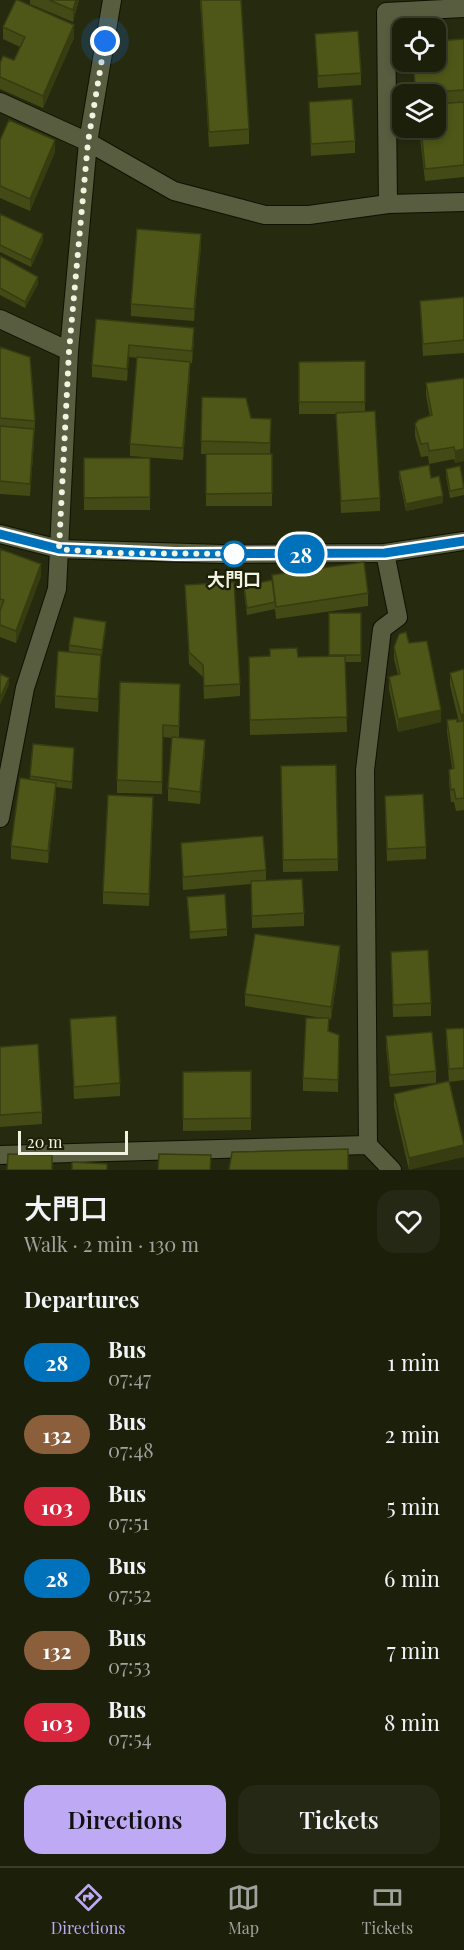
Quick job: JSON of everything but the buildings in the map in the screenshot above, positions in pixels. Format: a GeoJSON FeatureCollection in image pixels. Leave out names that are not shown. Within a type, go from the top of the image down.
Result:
{"type":"FeatureCollection","features":[{"type":"Feature","properties":{"kind":"street"},"geometry":{"type":"LineString","coordinates":[[0,818],[26,688],[57,589],[69,351],[88,142],[112,0]]}},
{"type":"Feature","properties":{"kind":"street"},"geometry":{"type":"LineString","coordinates":[[388,204],[386,12],[464,8]]}},
{"type":"Feature","properties":{"kind":"street"},"geometry":{"type":"LineString","coordinates":[[0,102],[88,142],[174,191],[265,214],[309,215],[388,204],[464,202]]}},
{"type":"Feature","properties":{"kind":"street"},"geometry":{"type":"LineString","coordinates":[[0,320],[69,351]]}},
{"type":"Feature","properties":{"kind":"street"},"geometry":{"type":"LineString","coordinates":[[0,534],[59,549],[222,554],[385,553],[464,541]]}},
{"type":"Feature","properties":{"kind":"street"},"geometry":{"type":"LineString","coordinates":[[385,553],[398,617],[382,629],[365,770],[368,1145],[392,1170]]}},
{"type":"Feature","properties":{"kind":"street"},"geometry":{"type":"LineString","coordinates":[[0,1155],[368,1145]]}},
{"type":"Feature","properties":{"kind":"bus line","name":"28"},"geometry":{"type":"LineString","coordinates":[[0,534],[59,549],[105,553],[385,553],[464,541]]}},
{"type":"Feature","properties":{"kind":"place","name":"大門口"},"geometry":{"type":"Point","coordinates":[234,554]}},
{"type":"Feature","properties":{"kind":"route"},"geometry":{"type":"LineString","coordinates":[[105,41],[88,142],[69,351],[59,549],[105,553],[246,554],[234,554]]}}]}
